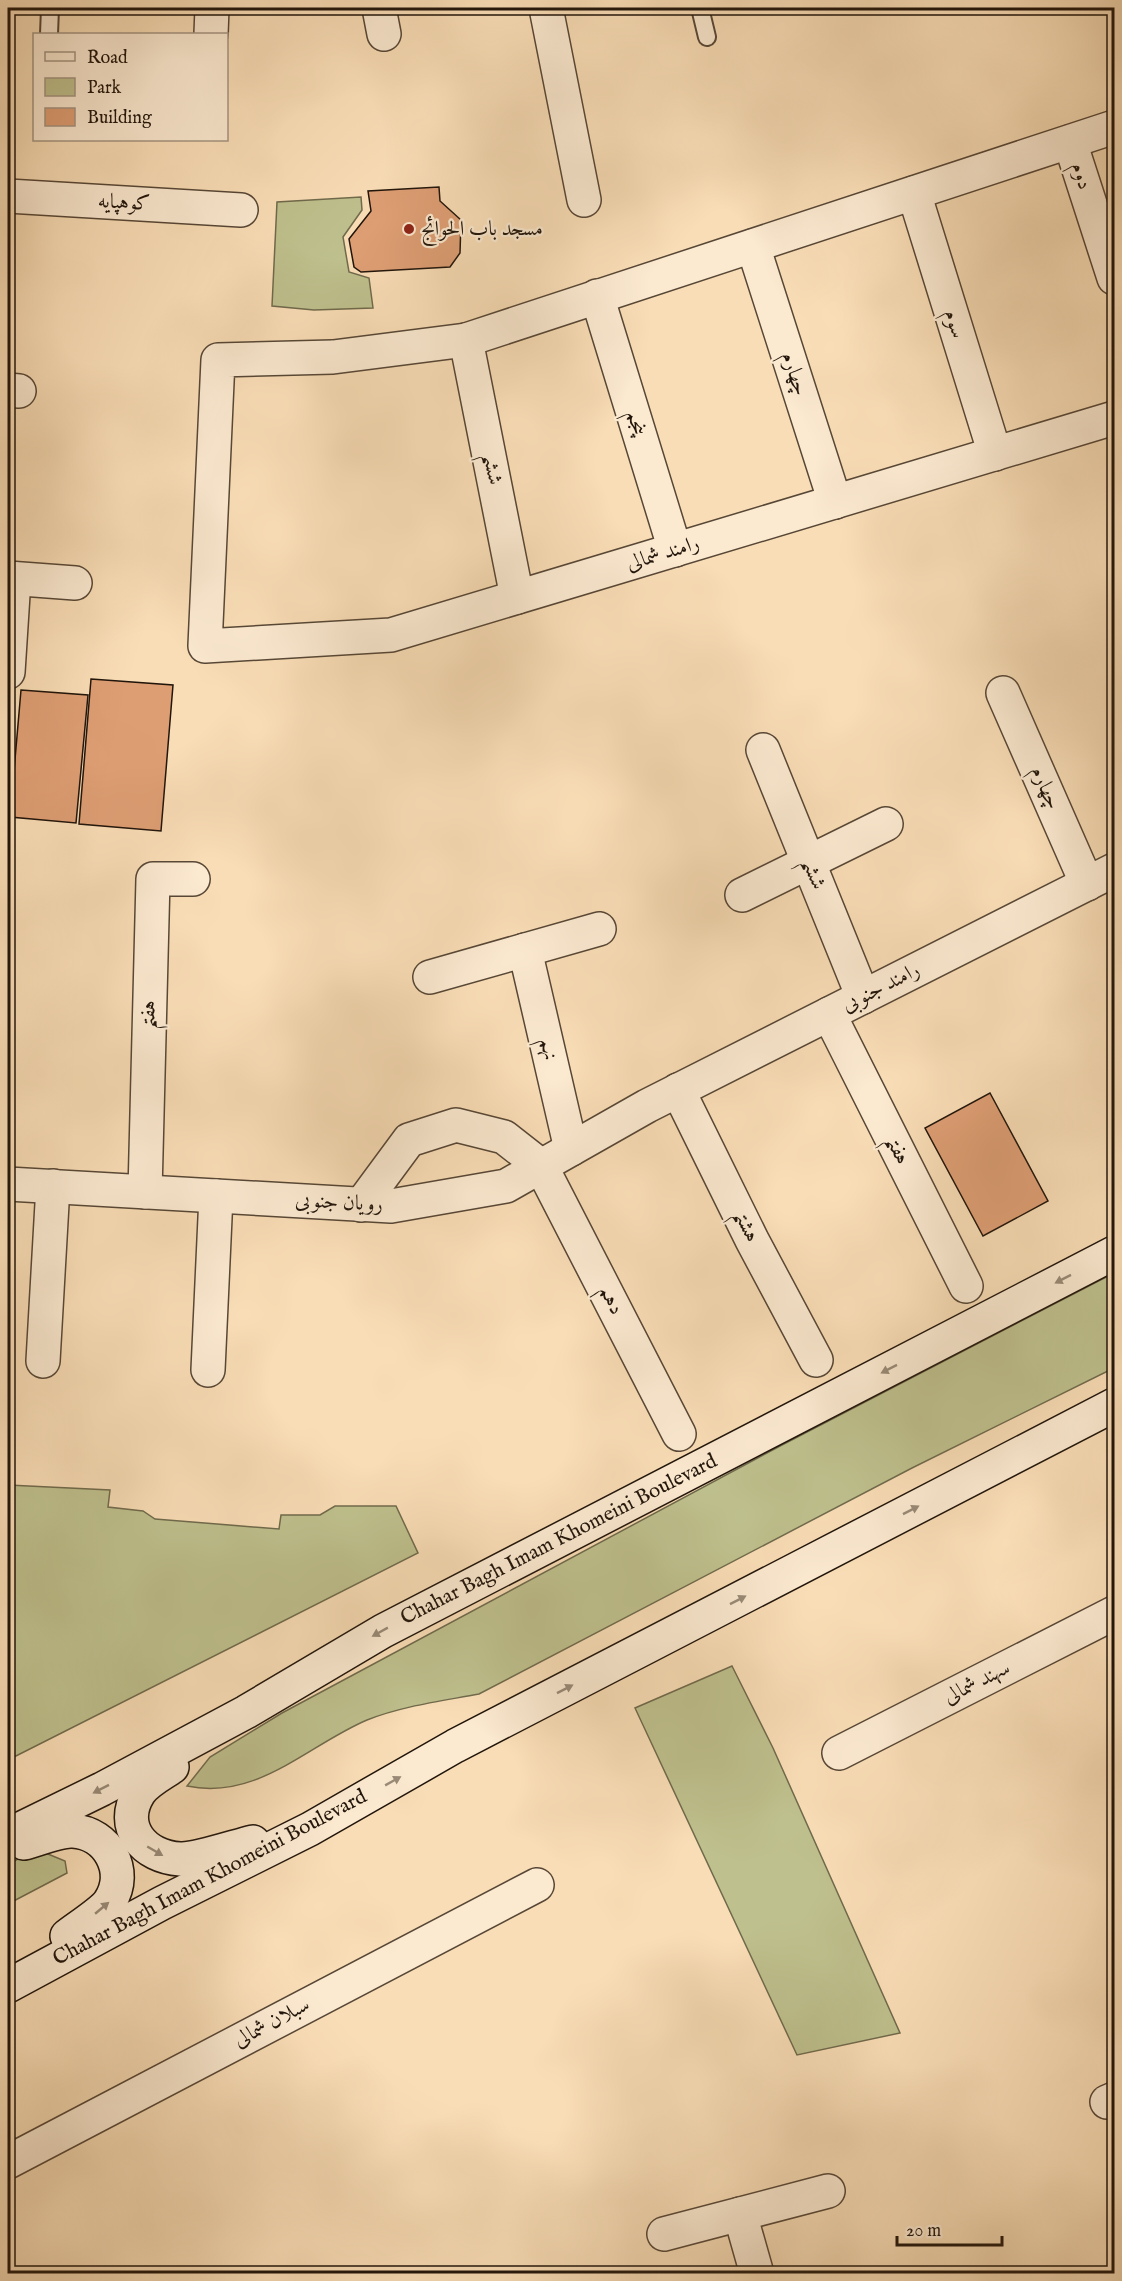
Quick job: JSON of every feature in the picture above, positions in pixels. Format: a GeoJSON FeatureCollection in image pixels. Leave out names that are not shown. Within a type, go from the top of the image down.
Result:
{"type":"FeatureCollection","features":[{"type":"Feature","properties":{"kind":"street"},"geometry":{"type":"LineString","coordinates":[[211,33],[212,8]]}},
{"type":"Feature","properties":{"kind":"street"},"geometry":{"type":"LineString","coordinates":[[546,8],[585,200]]}},
{"type":"Feature","properties":{"kind":"street"},"geometry":{"type":"LineString","coordinates":[[466,340],[1114,127]]}},
{"type":"Feature","properties":{"kind":"street","name":"دوم"},"geometry":{"type":"LineString","coordinates":[[1070,142],[1114,278]]}},
{"type":"Feature","properties":{"kind":"street","name":"سوم"},"geometry":{"type":"LineString","coordinates":[[914,193],[995,454]]}},
{"type":"Feature","properties":{"kind":"street","name":"کوهپایه"},"geometry":{"type":"LineString","coordinates":[[8,196],[242,210]]}},
{"type":"Feature","properties":{"kind":"street","name":"چهارم"},"geometry":{"type":"LineString","coordinates":[[753,246],[836,502]]}},
{"type":"Feature","properties":{"kind":"street","name":"پنجم"},"geometry":{"type":"LineString","coordinates":[[597,296],[675,550]]}},
{"type":"Feature","properties":{"kind":"street","name":"رامند شمالی"},"geometry":{"type":"LineString","coordinates":[[466,340],[333,357],[218,360],[205,646],[391,635],[1114,418]]}},
{"type":"Feature","properties":{"kind":"street","name":"ششم"},"geometry":{"type":"LineString","coordinates":[[466,340],[517,597]]}},
{"type":"Feature","properties":{"kind":"street"},"geometry":{"type":"LineString","coordinates":[[8,672],[11,578],[75,583]]}},
{"type":"Feature","properties":{"kind":"street","name":"چهارم"},"geometry":{"type":"LineString","coordinates":[[1003,693],[1101,877]]}},
{"type":"Feature","properties":{"kind":"street","name":"ششم"},"geometry":{"type":"LineString","coordinates":[[763,750],[863,998]]}},
{"type":"Feature","properties":{"kind":"street"},"geometry":{"type":"LineString","coordinates":[[742,895],[886,824]]}},
{"type":"Feature","properties":{"kind":"street","name":"رامند جنوبی"},"geometry":{"type":"LineString","coordinates":[[647,1106],[1101,877]]}},
{"type":"Feature","properties":{"kind":"street","name":"هفتم"},"geometry":{"type":"LineString","coordinates":[[145,1192],[153,879],[193,879]]}},
{"type":"Feature","properties":{"kind":"street"},"geometry":{"type":"LineString","coordinates":[[430,977],[599,929]]}},
{"type":"Feature","properties":{"kind":"street","name":"نهم"},"geometry":{"type":"LineString","coordinates":[[525,950],[571,1149]]}},
{"type":"Feature","properties":{"kind":"street","name":"هفتم"},"geometry":{"type":"LineString","coordinates":[[829,1014],[966,1286]]}},
{"type":"Feature","properties":{"kind":"street","name":"هشتم"},"geometry":{"type":"LineString","coordinates":[[678,1090],[752,1240],[816,1360]]}},
{"type":"Feature","properties":{"kind":"street","name":"رویان جنوبی"},"geometry":{"type":"LineString","coordinates":[[8,1184],[391,1206],[506,1186],[647,1106]]}},
{"type":"Feature","properties":{"kind":"street"},"geometry":{"type":"LineString","coordinates":[[361,1204],[409,1140],[456,1125],[504,1137],[541,1166]]}},
{"type":"Feature","properties":{"kind":"street","name":"دهم"},"geometry":{"type":"LineString","coordinates":[[541,1166],[679,1434]]}},
{"type":"Feature","properties":{"kind":"street"},"geometry":{"type":"LineString","coordinates":[[42,1361],[53,1186]]}},
{"type":"Feature","properties":{"kind":"street"},"geometry":{"type":"LineString","coordinates":[[208,1370],[216,1196]]}},
{"type":"Feature","properties":{"kind":"street","name":"Chahar Bagh Imam Khomeini Boulevard"},"geometry":{"type":"LineString","coordinates":[[8,1835],[102,1789],[246,1712],[383,1631],[1114,1252]]}},
{"type":"Feature","properties":{"kind":"street","name":"Chahar Bagh Imam Khomeini Boulevard"},"geometry":{"type":"LineString","coordinates":[[8,1985],[162,1903],[310,1829],[455,1746],[1114,1405]]}},
{"type":"Feature","properties":{"kind":"street","name":"سهند شمالی"},"geometry":{"type":"LineString","coordinates":[[839,1753],[1114,1613]]}},
{"type":"Feature","properties":{"kind":"street"},"geometry":{"type":"LineString","coordinates":[[246,1712],[140,1791],[130,1811],[132,1830],[143,1843],[159,1855],[182,1860],[310,1829]]}},
{"type":"Feature","properties":{"kind":"street"},"geometry":{"type":"LineString","coordinates":[[8,1847],[72,1830],[96,1838],[108,1848],[116,1862],[118,1881],[110,1902],[8,1985]]}},
{"type":"Feature","properties":{"kind":"street","name":"سبلان شمالی"},"geometry":{"type":"LineString","coordinates":[[8,2162],[537,1885]]}},
{"type":"Feature","properties":{"kind":"street"},"geometry":{"type":"LineString","coordinates":[[664,2235],[828,2191]]}},
{"type":"Feature","properties":{"kind":"street"},"geometry":{"type":"LineString","coordinates":[[740,2214],[758,2274]]}},
{"type":"Feature","properties":{"kind":"lane"},"geometry":{"type":"LineString","coordinates":[[49,33],[50,8]]}},
{"type":"Feature","properties":{"kind":"lane"},"geometry":{"type":"LineString","coordinates":[[700,8],[707,37]]}},
{"type":"Feature","properties":{"kind":"green space"},"geometry":{"type":"Polygon","coordinates":[[[361,197],[362,210],[343,237],[349,272],[369,278],[373,308],[314,310],[272,306],[277,202],[361,197]]]}},
{"type":"Feature","properties":{"kind":"green space"},"geometry":{"type":"Polygon","coordinates":[[[1114,1273],[1114,1368],[912,1468],[479,1694],[408,1707],[380,1715],[345,1731],[281,1768],[236,1786],[212,1788],[187,1786],[210,1757],[282,1713],[782,1445],[1114,1273]]]}},
{"type":"Feature","properties":{"kind":"green space"},"geometry":{"type":"Polygon","coordinates":[[[8,1485],[110,1490],[108,1507],[143,1511],[155,1519],[279,1529],[281,1515],[320,1515],[335,1506],[396,1506],[418,1553],[8,1760],[8,1485]]]}},
{"type":"Feature","properties":{"kind":"green space"},"geometry":{"type":"Polygon","coordinates":[[[732,1666],[773,1748],[900,2033],[797,2055],[635,1708],[732,1666]]]}},
{"type":"Feature","properties":{"kind":"green space"},"geometry":{"type":"Polygon","coordinates":[[[30,1853],[48,1854],[65,1861],[67,1873],[8,1904],[8,1864],[30,1853]]]}},
{"type":"Feature","properties":{"kind":"building","name":"مسجد باب الحوائج"},"geometry":{"type":"Polygon","coordinates":[[[439,187],[440,201],[461,220],[460,253],[450,267],[361,272],[354,267],[349,239],[371,211],[368,191],[439,187]]]}},
{"type":"Feature","properties":{"kind":"building"},"geometry":{"type":"Polygon","coordinates":[[[91,679],[173,685],[161,831],[79,824],[91,679]]]}},
{"type":"Feature","properties":{"kind":"building"},"geometry":{"type":"Polygon","coordinates":[[[21,690],[88,695],[76,823],[10,817],[21,690]]]}},
{"type":"Feature","properties":{"kind":"building"},"geometry":{"type":"Polygon","coordinates":[[[990,1093],[1048,1201],[983,1236],[925,1128],[990,1093]]]}},
{"type":"Feature","properties":{"kind":"place","name":"مسجد باب الحوائج"},"geometry":{"type":"Point","coordinates":[409,229]}}]}
